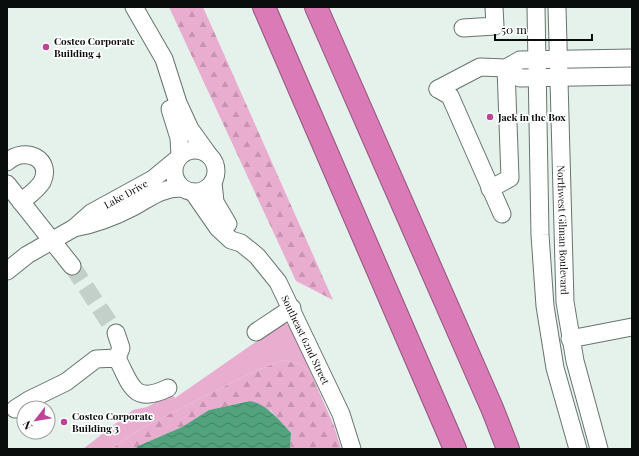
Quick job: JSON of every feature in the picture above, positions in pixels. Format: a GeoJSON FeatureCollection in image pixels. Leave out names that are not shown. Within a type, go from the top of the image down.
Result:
{"type":"FeatureCollection","features":[{"type":"Feature","properties":{"kind":"highway"},"geometry":{"type":"LineString","coordinates":[[264,7],[455,449]]}},
{"type":"Feature","properties":{"kind":"highway"},"geometry":{"type":"LineString","coordinates":[[316,7],[492,408],[508,449]]}},
{"type":"Feature","properties":{"kind":"street"},"geometry":{"type":"LineString","coordinates":[[134,7],[144,27],[164,59],[178,103],[190,129],[215,164],[216,170],[213,182],[204,190],[187,190],[177,183],[173,172],[178,158],[178,133],[151,54],[144,27]]}},
{"type":"Feature","properties":{"kind":"street"},"geometry":{"type":"LineString","coordinates":[[463,28],[495,26],[494,7]]}},
{"type":"Feature","properties":{"kind":"street"},"geometry":{"type":"LineString","coordinates":[[536,7],[540,235],[545,306],[555,368],[578,449]]}},
{"type":"Feature","properties":{"kind":"street","name":"Northwest Gilman Boulevard"},"geometry":{"type":"LineString","coordinates":[[557,7],[565,302],[570,339],[599,449]]}},
{"type":"Feature","properties":{"kind":"street"},"geometry":{"type":"LineString","coordinates":[[502,214],[450,96],[438,89],[480,67],[506,68],[520,60],[632,58]]}},
{"type":"Feature","properties":{"kind":"street"},"geometry":{"type":"LineString","coordinates":[[506,68],[520,78],[632,76]]}},
{"type":"Feature","properties":{"kind":"street"},"geometry":{"type":"LineString","coordinates":[[490,189],[510,178],[506,68]]}},
{"type":"Feature","properties":{"kind":"street"},"geometry":{"type":"LineString","coordinates":[[178,158],[190,150],[197,149],[208,154]]}},
{"type":"Feature","properties":{"kind":"street"},"geometry":{"type":"LineString","coordinates":[[7,162],[18,154],[31,154],[41,163],[44,170],[41,183],[21,202]]}},
{"type":"Feature","properties":{"kind":"street","name":"Lake Drive"},"geometry":{"type":"LineString","coordinates":[[7,271],[27,255],[50,240],[74,228],[91,213],[153,179],[178,158]]}},
{"type":"Feature","properties":{"kind":"street","name":"Southeast 62nd Street"},"geometry":{"type":"LineString","coordinates":[[213,182],[213,193],[216,206],[226,221],[238,233],[241,243]]}},
{"type":"Feature","properties":{"kind":"street"},"geometry":{"type":"LineString","coordinates":[[7,184],[72,266]]}},
{"type":"Feature","properties":{"kind":"street","name":"Lake Drive"},"geometry":{"type":"LineString","coordinates":[[74,228],[96,224],[134,206],[159,191],[168,188],[187,190]]}},
{"type":"Feature","properties":{"kind":"street","name":"Southeast 62nd Street"},"geometry":{"type":"LineString","coordinates":[[187,190],[218,228],[231,240],[241,243],[257,256],[273,275],[292,308],[340,414],[352,449]]}},
{"type":"Feature","properties":{"kind":"street"},"geometry":{"type":"LineString","coordinates":[[256,332],[292,308]]}},
{"type":"Feature","properties":{"kind":"street"},"geometry":{"type":"LineString","coordinates":[[570,339],[632,327]]}},
{"type":"Feature","properties":{"kind":"street"},"geometry":{"type":"LineString","coordinates":[[116,333],[121,348],[117,358],[134,390],[145,395],[156,394],[168,388]]}},
{"type":"Feature","properties":{"kind":"street"},"geometry":{"type":"LineString","coordinates":[[15,410],[17,406],[66,382],[96,359],[117,358]]}},
{"type":"Feature","properties":{"kind":"green space"},"geometry":{"type":"Polygon","coordinates":[[[169,7],[203,7],[333,300],[296,281],[169,7]]]}},
{"type":"Feature","properties":{"kind":"green space"},"geometry":{"type":"Polygon","coordinates":[[[283,323],[293,326],[308,357],[310,371],[299,364],[284,360],[253,372],[142,428],[111,449],[83,449],[133,410],[147,407],[172,394],[175,398],[283,323]]]}},
{"type":"Feature","properties":{"kind":"green space"},"geometry":{"type":"Polygon","coordinates":[[[284,360],[299,364],[310,371],[334,426],[341,449],[290,449],[291,433],[271,411],[250,401],[209,410],[182,427],[138,446],[135,449],[111,449],[142,428],[253,372],[284,360]]]}},
{"type":"Feature","properties":{"kind":"water"},"geometry":{"type":"Polygon","coordinates":[[[250,401],[268,409],[291,433],[290,449],[135,449],[138,446],[182,427],[209,410],[250,401]]]}},
{"type":"Feature","properties":{"kind":"tunnel"},"geometry":{"type":"LineString","coordinates":[[72,266],[116,333]]}},
{"type":"Feature","properties":{"kind":"place","name":"Costco Corporate Building 4"},"geometry":{"type":"Point","coordinates":[46,47]}},
{"type":"Feature","properties":{"kind":"place","name":"Jack in the Box"},"geometry":{"type":"Point","coordinates":[490,117]}},
{"type":"Feature","properties":{"kind":"place","name":"Costco Corporate Building 3"},"geometry":{"type":"Point","coordinates":[64,422]}}]}
